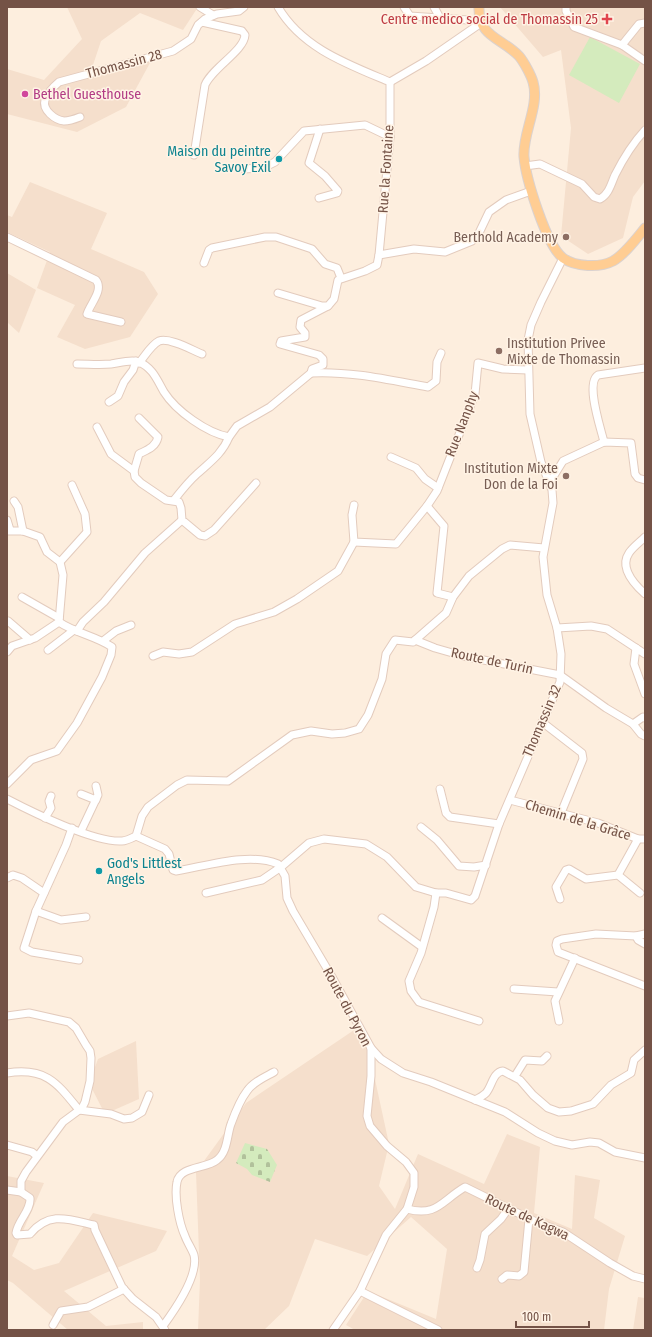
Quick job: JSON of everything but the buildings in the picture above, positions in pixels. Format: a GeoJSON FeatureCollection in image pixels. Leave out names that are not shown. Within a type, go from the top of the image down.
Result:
{"type":"FeatureCollection","features":[{"type":"Feature","properties":{"kind":"main road"},"geometry":{"type":"LineString","coordinates":[[478,7],[480,24],[487,32],[519,56],[533,81],[536,96],[524,155],[525,166],[540,218],[554,247],[563,258],[573,262],[599,266],[614,261],[645,228]]}},
{"type":"Feature","properties":{"kind":"street"},"geometry":{"type":"LineString","coordinates":[[200,7],[213,15]]}},
{"type":"Feature","properties":{"kind":"street","name":"Thomassin 28"},"geometry":{"type":"LineString","coordinates":[[80,117],[63,121],[52,116],[46,109],[44,102],[49,92],[58,82],[173,51],[191,39],[202,22],[213,15],[239,11],[244,7]]}},
{"type":"Feature","properties":{"kind":"street"},"geometry":{"type":"LineString","coordinates":[[278,7],[296,32],[320,50],[390,82],[426,61],[480,24]]}},
{"type":"Feature","properties":{"kind":"street"},"geometry":{"type":"LineString","coordinates":[[404,7],[410,16],[468,20],[480,24]]}},
{"type":"Feature","properties":{"kind":"street"},"geometry":{"type":"LineString","coordinates":[[434,7],[440,18]]}},
{"type":"Feature","properties":{"kind":"street"},"geometry":{"type":"LineString","coordinates":[[566,7],[566,11],[574,27],[622,45],[645,61]]}},
{"type":"Feature","properties":{"kind":"street"},"geometry":{"type":"LineString","coordinates":[[194,155],[205,85],[208,77],[228,59],[245,38],[245,34],[242,31],[202,22]]}},
{"type":"Feature","properties":{"kind":"street"},"geometry":{"type":"LineString","coordinates":[[622,45],[639,24],[645,23]]}},
{"type":"Feature","properties":{"kind":"street","name":"Rue la Fontaine"},"geometry":{"type":"LineString","coordinates":[[379,255],[390,137],[390,82]]}},
{"type":"Feature","properties":{"kind":"street"},"geometry":{"type":"LineString","coordinates":[[244,169],[263,168],[275,162],[302,132],[365,125],[390,137]]}},
{"type":"Feature","properties":{"kind":"street"},"geometry":{"type":"LineString","coordinates":[[319,198],[338,191],[325,176],[309,163],[320,129]]}},
{"type":"Feature","properties":{"kind":"street"},"geometry":{"type":"LineString","coordinates":[[525,166],[540,164],[582,184],[594,197],[600,199],[608,192],[615,175],[635,141],[645,130]]}},
{"type":"Feature","properties":{"kind":"street"},"geometry":{"type":"LineString","coordinates":[[174,500],[195,475],[217,456],[237,426],[270,407],[311,373],[312,369],[323,365],[324,359],[314,352],[282,346],[280,343],[281,341],[305,337],[306,334],[300,326],[301,320],[328,306],[334,299],[336,284],[341,278],[372,269],[377,265],[379,255],[414,250],[445,252],[472,241],[479,233],[489,212],[506,200],[531,191]]}},
{"type":"Feature","properties":{"kind":"street"},"geometry":{"type":"LineString","coordinates":[[204,264],[209,250],[212,248],[271,237],[312,249],[325,264],[337,268],[341,278]]}},
{"type":"Feature","properties":{"kind":"street"},"geometry":{"type":"LineString","coordinates":[[9,238],[96,280],[99,286],[87,314],[121,322]]}},
{"type":"Feature","properties":{"kind":"street","name":"Thomassin 32"},"geometry":{"type":"LineString","coordinates":[[436,893],[446,893],[471,900],[475,896],[500,824],[560,682],[561,654],[557,628],[547,595],[543,558],[553,503],[550,482],[540,462],[530,414],[528,340],[531,325],[563,258]]}},
{"type":"Feature","properties":{"kind":"street"},"geometry":{"type":"LineString","coordinates":[[278,293],[322,306],[328,306]]}},
{"type":"Feature","properties":{"kind":"street"},"geometry":{"type":"LineString","coordinates":[[109,402],[118,396],[124,382],[134,370],[138,362],[162,340],[170,341],[202,354]]}},
{"type":"Feature","properties":{"kind":"street"},"geometry":{"type":"LineString","coordinates":[[311,373],[335,372],[428,387],[436,381],[437,362],[441,353]]}},
{"type":"Feature","properties":{"kind":"street"},"geometry":{"type":"LineString","coordinates":[[77,364],[138,362],[150,369],[165,393],[198,425],[229,436]]}},
{"type":"Feature","properties":{"kind":"street","name":"Rue Nanphy"},"geometry":{"type":"LineString","coordinates":[[354,542],[396,544],[427,506],[438,488],[446,464],[460,436],[475,394],[478,363],[503,369],[528,370]]}},
{"type":"Feature","properties":{"kind":"street"},"geometry":{"type":"LineString","coordinates":[[604,442],[592,388],[594,378],[598,375],[645,368]]}},
{"type":"Feature","properties":{"kind":"street"},"geometry":{"type":"LineString","coordinates":[[139,418],[158,438],[157,443],[151,449],[139,454],[134,471],[135,478],[166,500],[174,500],[179,502],[182,520],[200,535],[205,536],[214,530],[256,483]]}},
{"type":"Feature","properties":{"kind":"street"},"geometry":{"type":"LineString","coordinates":[[97,427],[111,454],[134,471]]}},
{"type":"Feature","properties":{"kind":"street"},"geometry":{"type":"LineString","coordinates":[[550,482],[563,461],[604,442],[631,443],[635,474],[638,478],[645,480]]}},
{"type":"Feature","properties":{"kind":"street"},"geometry":{"type":"LineString","coordinates":[[391,457],[416,468],[425,478],[438,488]]}},
{"type":"Feature","properties":{"kind":"street"},"geometry":{"type":"LineString","coordinates":[[60,562],[87,532],[85,514],[72,485]]}},
{"type":"Feature","properties":{"kind":"street"},"geometry":{"type":"LineString","coordinates":[[14,501],[18,507],[23,531]]}},
{"type":"Feature","properties":{"kind":"street"},"geometry":{"type":"LineString","coordinates":[[153,656],[163,652],[179,654],[192,652],[235,624],[274,612],[297,599],[338,571],[354,542],[352,515],[354,505]]}},
{"type":"Feature","properties":{"kind":"street"},"geometry":{"type":"LineString","coordinates":[[427,506],[444,526],[437,593],[453,597]]}},
{"type":"Feature","properties":{"kind":"street"},"geometry":{"type":"LineString","coordinates":[[7,520],[9,530],[23,531],[40,537],[47,552],[60,562],[63,575],[59,620]]}},
{"type":"Feature","properties":{"kind":"street"},"geometry":{"type":"LineString","coordinates":[[48,650],[76,630],[104,602],[145,553],[182,520]]}},
{"type":"Feature","properties":{"kind":"street"},"geometry":{"type":"LineString","coordinates":[[645,537],[629,553],[626,563],[629,576],[634,584],[645,594]]}},
{"type":"Feature","properties":{"kind":"street"},"geometry":{"type":"LineString","coordinates":[[136,836],[142,816],[148,808],[177,785],[186,780],[228,781],[292,735],[311,731],[332,734],[345,733],[359,729],[368,715],[382,679],[386,654],[395,640],[413,642],[446,613],[453,597],[469,576],[502,549],[510,545],[544,548]]}},
{"type":"Feature","properties":{"kind":"street"},"geometry":{"type":"LineString","coordinates":[[7,784],[31,760],[57,751],[77,723],[102,677],[111,655],[112,647],[103,641],[76,630],[22,597]]}},
{"type":"Feature","properties":{"kind":"street"},"geometry":{"type":"LineString","coordinates":[[7,652],[12,646],[30,640],[59,620]]}},
{"type":"Feature","properties":{"kind":"street"},"geometry":{"type":"LineString","coordinates":[[8,621],[30,640]]}},
{"type":"Feature","properties":{"kind":"street"},"geometry":{"type":"LineString","coordinates":[[103,641],[116,631],[131,625]]}},
{"type":"Feature","properties":{"kind":"street"},"geometry":{"type":"LineString","coordinates":[[557,628],[591,626],[607,629],[645,654]]}},
{"type":"Feature","properties":{"kind":"street","name":"Route de Turin"},"geometry":{"type":"LineString","coordinates":[[415,640],[435,648],[470,657],[560,676],[606,708],[634,724],[641,734],[645,736]]}},
{"type":"Feature","properties":{"kind":"street"},"geometry":{"type":"LineString","coordinates":[[636,648],[634,664],[645,694]]}},
{"type":"Feature","properties":{"kind":"street"},"geometry":{"type":"LineString","coordinates":[[634,724],[642,717],[645,718]]}},
{"type":"Feature","properties":{"kind":"street"},"geometry":{"type":"LineString","coordinates":[[542,722],[582,752],[583,757],[561,813]]}},
{"type":"Feature","properties":{"kind":"street"},"geometry":{"type":"LineString","coordinates":[[81,831],[98,795],[96,786]]}},
{"type":"Feature","properties":{"kind":"street"},"geometry":{"type":"LineString","coordinates":[[440,789],[446,813],[450,816],[500,824]]}},
{"type":"Feature","properties":{"kind":"street"},"geometry":{"type":"LineString","coordinates":[[81,794],[96,800]]}},
{"type":"Feature","properties":{"kind":"street"},"geometry":{"type":"LineString","coordinates":[[45,818],[51,808],[49,801],[51,796]]}},
{"type":"Feature","properties":{"kind":"street"},"geometry":{"type":"LineString","coordinates":[[7,799],[45,818],[107,840],[122,841],[136,836],[165,849],[168,854],[172,870],[176,871],[248,858],[265,859],[278,864],[281,867]]}},
{"type":"Feature","properties":{"kind":"street","name":"Chemin de la Grâce"},"geometry":{"type":"LineString","coordinates":[[510,800],[598,823],[642,839]]}},
{"type":"Feature","properties":{"kind":"street"},"geometry":{"type":"LineString","coordinates":[[421,827],[437,840],[459,866],[470,867],[486,865]]}},
{"type":"Feature","properties":{"kind":"street"},"geometry":{"type":"LineString","coordinates":[[72,828],[66,845],[36,911],[24,948],[32,952],[79,960]]}},
{"type":"Feature","properties":{"kind":"street"},"geometry":{"type":"LineString","coordinates":[[206,893],[262,880],[281,867],[309,843],[324,839],[366,844],[387,857],[416,887],[436,893],[434,907],[422,947],[409,981],[411,991],[419,1002],[479,1022]]}},
{"type":"Feature","properties":{"kind":"street"},"geometry":{"type":"LineString","coordinates":[[618,875],[642,839]]}},
{"type":"Feature","properties":{"kind":"street","name":"Route du Pyron"},"geometry":{"type":"LineString","coordinates":[[281,867],[285,876],[287,898],[292,910],[349,1007],[371,1048],[371,1076],[367,1116],[370,1126],[387,1146],[406,1162],[414,1173],[414,1187],[407,1209],[386,1235],[360,1290],[332,1330]]}},
{"type":"Feature","properties":{"kind":"street"},"geometry":{"type":"LineString","coordinates":[[560,899],[556,887],[569,869],[586,879],[618,875],[640,893]]}},
{"type":"Feature","properties":{"kind":"street"},"geometry":{"type":"LineString","coordinates":[[7,878],[13,875],[22,878],[44,893]]}},
{"type":"Feature","properties":{"kind":"street"},"geometry":{"type":"LineString","coordinates":[[36,911],[61,920],[86,917]]}},
{"type":"Feature","properties":{"kind":"street"},"geometry":{"type":"LineString","coordinates":[[382,918],[422,947]]}},
{"type":"Feature","properties":{"kind":"street"},"geometry":{"type":"LineString","coordinates":[[645,934],[636,936],[596,934],[557,942],[556,945],[558,952],[645,986]]}},
{"type":"Feature","properties":{"kind":"street"},"geometry":{"type":"LineString","coordinates":[[636,936],[638,940],[645,944]]}},
{"type":"Feature","properties":{"kind":"street"},"geometry":{"type":"LineString","coordinates":[[558,1020],[555,1005],[558,992],[574,958]]}},
{"type":"Feature","properties":{"kind":"street"},"geometry":{"type":"LineString","coordinates":[[514,989],[558,992]]}},
{"type":"Feature","properties":{"kind":"street"},"geometry":{"type":"LineString","coordinates":[[7,1016],[29,1013],[69,1022],[76,1028],[90,1051],[91,1058],[90,1081],[87,1095],[79,1110],[66,1119],[22,1177],[21,1192]]}},
{"type":"Feature","properties":{"kind":"street"},"geometry":{"type":"LineString","coordinates":[[371,1048],[381,1059],[403,1073],[505,1112],[538,1134],[555,1141],[572,1145],[590,1142],[599,1143],[615,1152],[645,1158]]}},
{"type":"Feature","properties":{"kind":"street"},"geometry":{"type":"LineString","coordinates":[[475,1100],[485,1094],[500,1071],[503,1070],[515,1076],[548,1108],[559,1112],[571,1111],[593,1104],[611,1085],[631,1073],[634,1060],[645,1050]]}},
{"type":"Feature","properties":{"kind":"street"},"geometry":{"type":"LineString","coordinates":[[515,1076],[525,1060],[542,1061],[547,1056]]}},
{"type":"Feature","properties":{"kind":"street"},"geometry":{"type":"LineString","coordinates":[[7,1073],[20,1071],[50,1078],[79,1110],[90,1113],[106,1113],[124,1119],[132,1118],[142,1112],[149,1095]]}},
{"type":"Feature","properties":{"kind":"street"},"geometry":{"type":"LineString","coordinates":[[7,1190],[21,1192],[30,1198],[30,1204],[17,1226],[16,1233],[18,1235],[30,1234],[37,1225],[50,1218],[72,1220],[94,1225],[95,1230],[124,1289],[133,1299],[156,1317],[164,1328],[182,1296],[193,1271],[194,1262],[194,1255],[181,1227],[176,1190],[178,1178],[182,1173],[213,1162],[220,1157],[231,1124],[247,1091],[251,1086],[274,1072]]}},
{"type":"Feature","properties":{"kind":"street"},"geometry":{"type":"LineString","coordinates":[[7,1145],[32,1152],[37,1156]]}},
{"type":"Feature","properties":{"kind":"street","name":"Route de Kagwa"},"geometry":{"type":"LineString","coordinates":[[407,1209],[421,1213],[431,1210],[465,1187],[529,1219],[563,1232],[610,1263],[633,1276],[645,1279]]}},
{"type":"Feature","properties":{"kind":"street"},"geometry":{"type":"LineString","coordinates":[[477,1268],[485,1234],[501,1219],[508,1209]]}},
{"type":"Feature","properties":{"kind":"street"},"geometry":{"type":"LineString","coordinates":[[502,1279],[507,1275],[519,1276],[524,1272],[529,1219]]}},
{"type":"Feature","properties":{"kind":"street"},"geometry":{"type":"LineString","coordinates":[[53,1325],[61,1311],[88,1307],[124,1289]]}},
{"type":"Feature","properties":{"kind":"street"},"geometry":{"type":"LineString","coordinates":[[360,1290],[438,1330]]}},
{"type":"Feature","properties":{"kind":"shaded area"},"geometry":{"type":"Polygon","coordinates":[[[67,7],[198,7],[183,30],[140,13],[101,41],[92,68],[151,61],[126,107],[77,132],[7,114],[7,69],[44,80],[82,39],[67,7]]]}},
{"type":"Feature","properties":{"kind":"shaded area"},"geometry":{"type":"Polygon","coordinates":[[[500,7],[645,7],[645,181],[633,197],[623,238],[588,254],[561,236],[571,128],[561,50],[543,57],[500,7]]]}},
{"type":"Feature","properties":{"kind":"shaded area"},"geometry":{"type":"Polygon","coordinates":[[[30,182],[107,213],[91,249],[144,272],[158,294],[130,337],[85,349],[57,337],[75,305],[37,288],[50,252],[7,232],[7,215],[12,217],[30,182]]]}},
{"type":"Feature","properties":{"kind":"shaded area"},"geometry":{"type":"Polygon","coordinates":[[[7,273],[36,290],[19,333],[7,322],[7,273]]]}},
{"type":"Feature","properties":{"kind":"shaded area"},"geometry":{"type":"Polygon","coordinates":[[[363,1024],[389,1144],[379,1186],[395,1209],[418,1154],[484,1184],[507,1134],[540,1147],[534,1213],[572,1229],[575,1175],[600,1180],[594,1218],[625,1236],[609,1289],[604,1330],[355,1330],[346,1325],[368,1291],[436,1319],[447,1249],[411,1217],[367,1256],[315,1239],[289,1306],[264,1330],[198,1330],[200,1280],[196,1172],[246,1103],[363,1024]]]}},
{"type":"Feature","properties":{"kind":"shaded area"},"geometry":{"type":"Polygon","coordinates":[[[136,1041],[139,1099],[105,1114],[89,1083],[98,1059],[136,1041]]]}},
{"type":"Feature","properties":{"kind":"shaded area"},"geometry":{"type":"Polygon","coordinates":[[[7,1176],[44,1183],[12,1256],[34,1270],[59,1263],[93,1213],[167,1231],[156,1251],[64,1291],[106,1326],[143,1322],[143,1330],[68,1330],[13,1283],[7,1280],[7,1176]]]}},
{"type":"Feature","properties":{"kind":"shaded area"},"geometry":{"type":"Polygon","coordinates":[[[638,1297],[645,1298],[645,1330],[633,1330],[638,1297]]]}},
{"type":"Feature","properties":{"kind":"green space"},"geometry":{"type":"Polygon","coordinates":[[[590,37],[640,64],[619,103],[569,75],[590,37]]]}},
{"type":"Feature","properties":{"kind":"green space"},"geometry":{"type":"Polygon","coordinates":[[[245,1143],[267,1149],[277,1165],[270,1182],[252,1175],[247,1169],[236,1163],[245,1143]]]}},
{"type":"Feature","properties":{"kind":"place","name":"Centre medico social de Thomassin 25"},"geometry":{"type":"Point","coordinates":[607,19]}},
{"type":"Feature","properties":{"kind":"place","name":"Bethel Guesthouse"},"geometry":{"type":"Point","coordinates":[25,94]}},
{"type":"Feature","properties":{"kind":"place","name":"Maison du peintre Savoy Exil"},"geometry":{"type":"Point","coordinates":[279,159]}},
{"type":"Feature","properties":{"kind":"place","name":"Berthold Academy"},"geometry":{"type":"Point","coordinates":[566,237]}},
{"type":"Feature","properties":{"kind":"place","name":"Institution Privee Mixte de Thomassin"},"geometry":{"type":"Point","coordinates":[499,351]}},
{"type":"Feature","properties":{"kind":"place","name":"Institution Mixte Don de la Foi"},"geometry":{"type":"Point","coordinates":[566,476]}},
{"type":"Feature","properties":{"kind":"place","name":"God's Littlest Angels"},"geometry":{"type":"Point","coordinates":[99,871]}}]}
